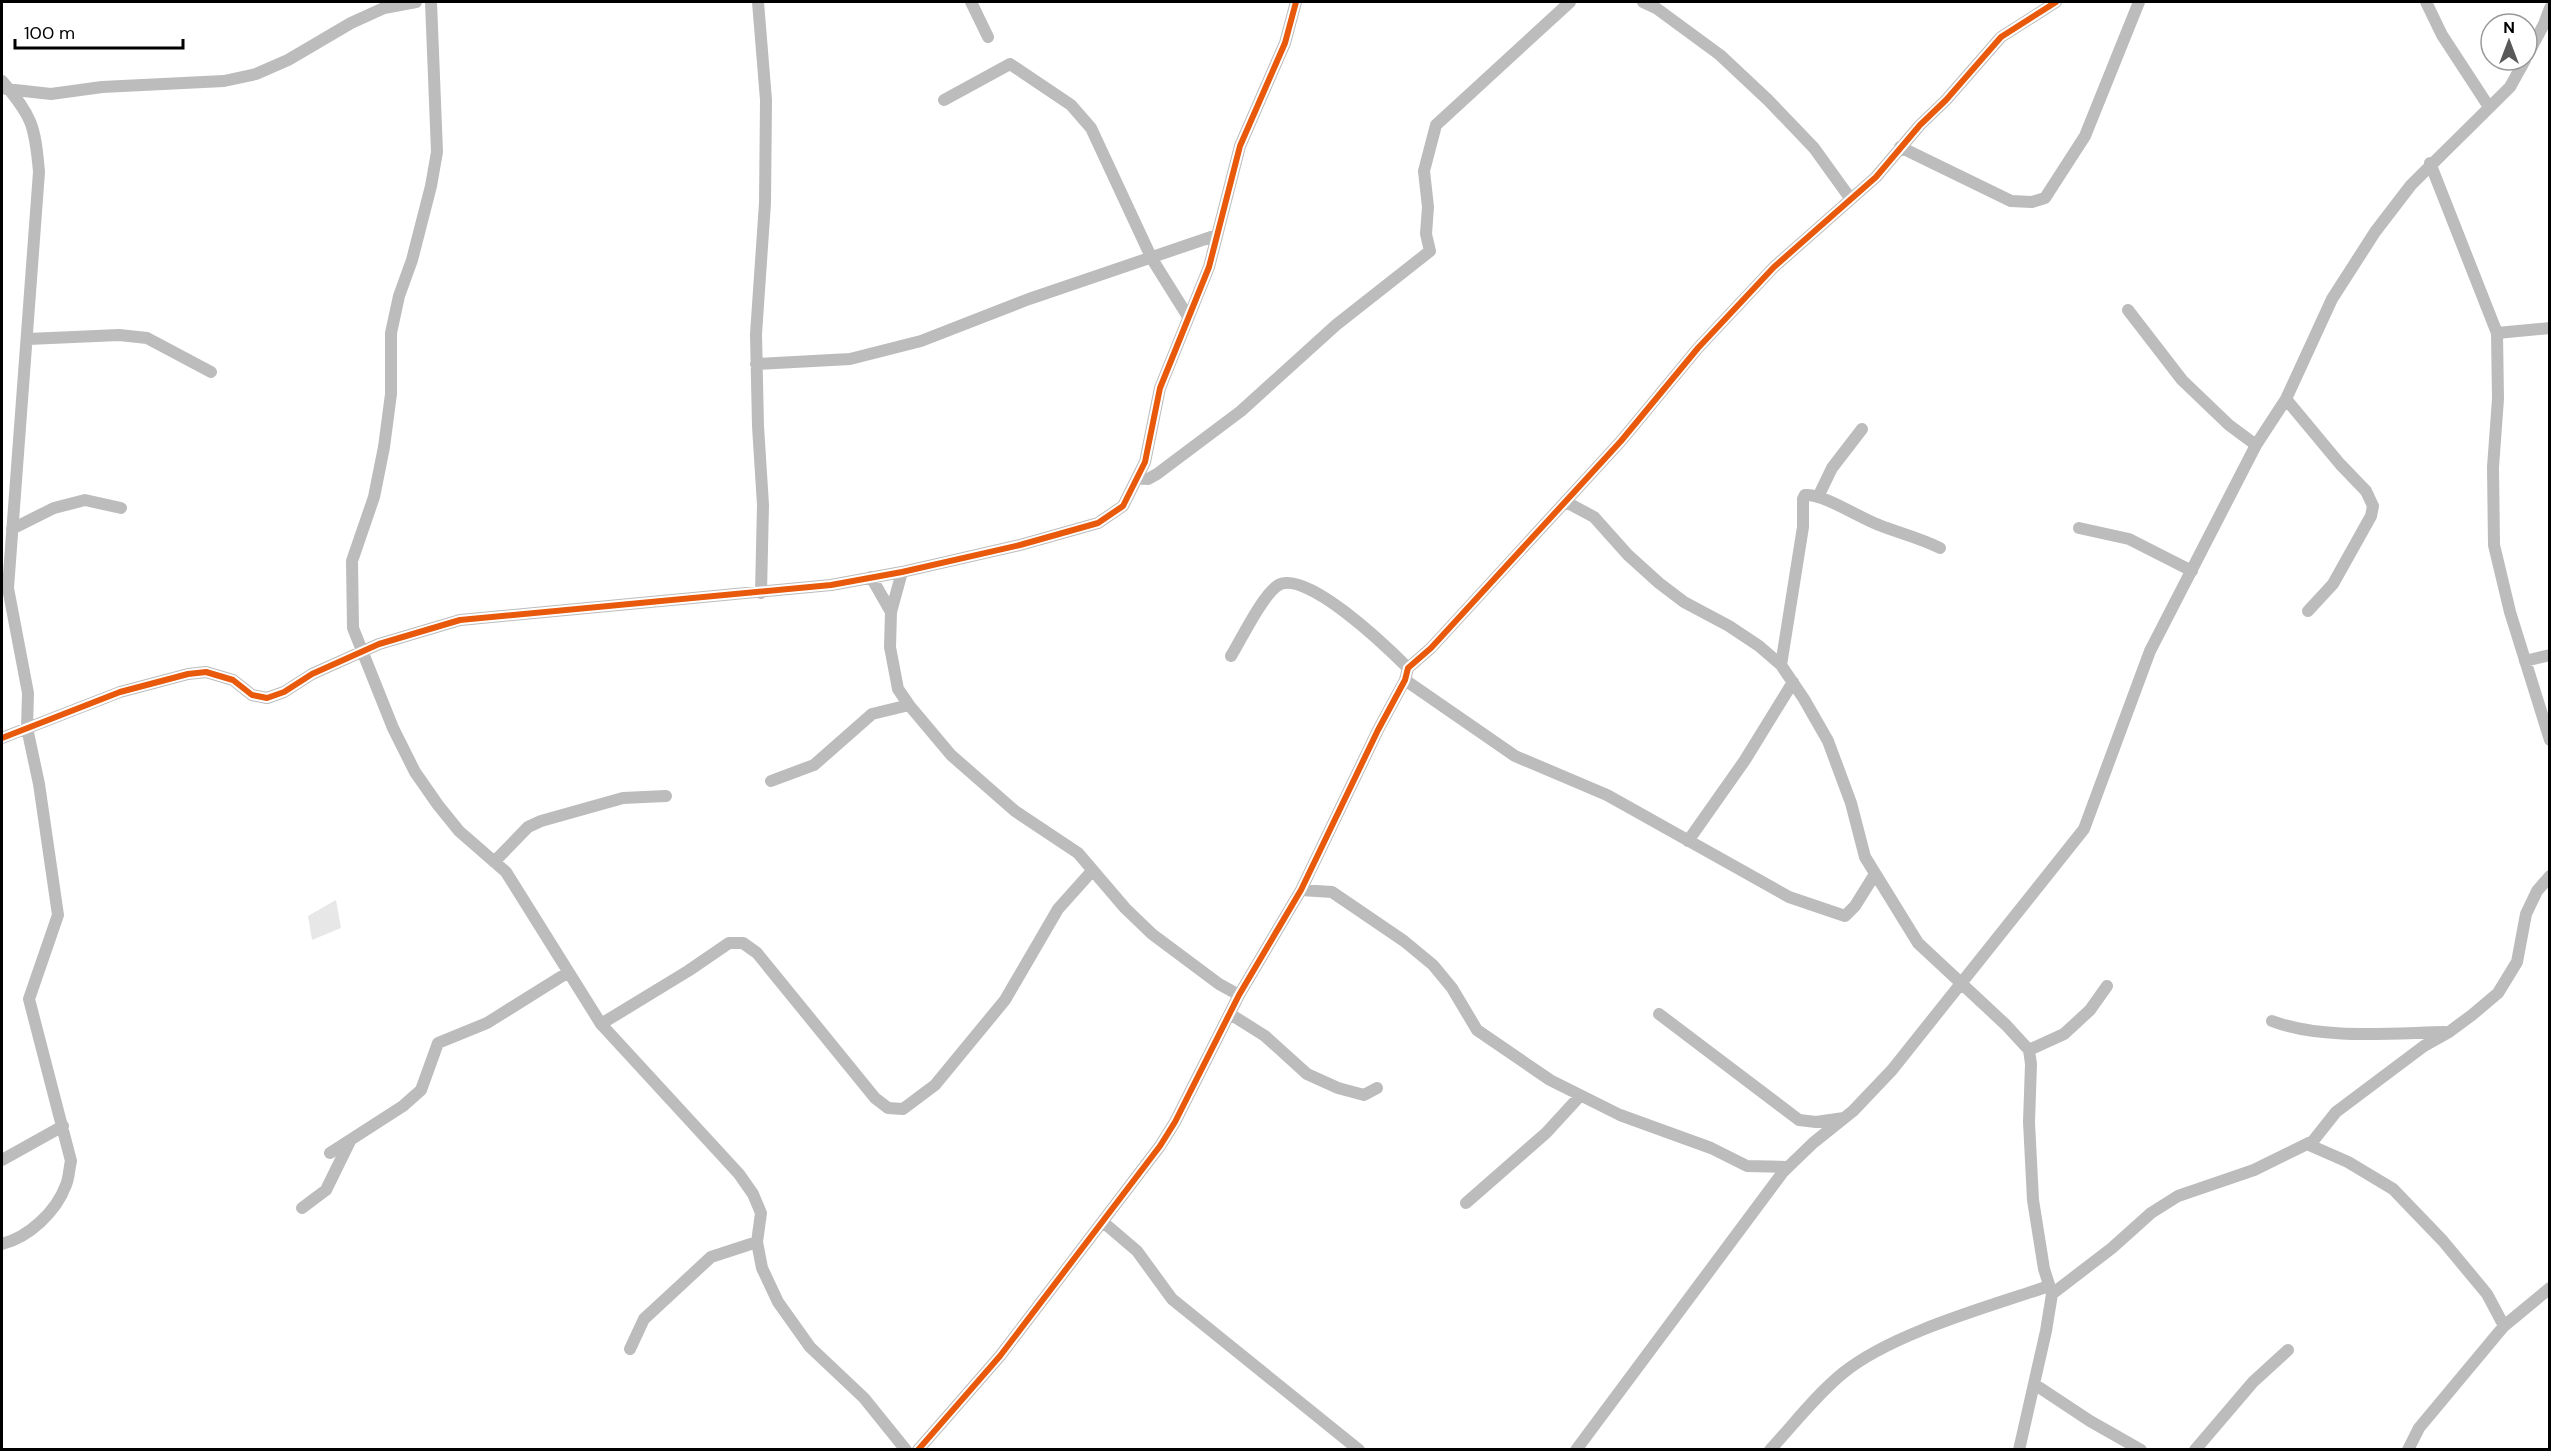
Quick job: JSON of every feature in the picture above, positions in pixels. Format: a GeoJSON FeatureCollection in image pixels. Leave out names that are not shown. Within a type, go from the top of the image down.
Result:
{"type":"FeatureCollection","features":[{"type":"Feature","properties":{"kind":"street"},"geometry":{"type":"LineString","coordinates":[[4,86],[51,94],[102,87],[198,83],[256,74],[288,60],[351,23],[384,8],[416,2]]}},
{"type":"Feature","properties":{"kind":"street"},"geometry":{"type":"LineString","coordinates":[[431,2],[437,152],[412,260],[399,296],[392,333],[391,394],[384,447],[376,487],[352,561],[353,628],[393,728],[415,772],[438,806],[459,831],[506,872],[567,973],[601,1024],[744,1180],[761,1213],[757,1242],[768,1284],[810,1347],[864,1398],[906,1449]]}},
{"type":"Feature","properties":{"kind":"street"},"geometry":{"type":"LineString","coordinates":[[758,2],[766,100],[765,203],[756,364],[763,504],[761,593]]}},
{"type":"Feature","properties":{"kind":"street"},"geometry":{"type":"LineString","coordinates":[[971,2],[988,37]]}},
{"type":"Feature","properties":{"kind":"street"},"geometry":{"type":"LineString","coordinates":[[2,738],[120,692],[188,674],[206,672],[233,680],[252,695],[267,698],[284,692],[312,674],[378,644],[460,620],[761,593],[871,577],[1020,545],[1098,523],[1124,506],[1145,462],[1160,388],[1209,267],[1240,146],[1286,43],[1296,2]]}},
{"type":"Feature","properties":{"kind":"street"},"geometry":{"type":"LineString","coordinates":[[1137,478],[1148,479],[1157,474],[1241,411],[1336,325],[1430,250],[1426,234],[1428,207],[1424,171],[1436,125],[1570,2]]}},
{"type":"Feature","properties":{"kind":"street"},"geometry":{"type":"LineString","coordinates":[[1642,2],[1656,8],[1720,55],[1768,100],[1814,148],[1850,198]]}},
{"type":"Feature","properties":{"kind":"street"},"geometry":{"type":"LineString","coordinates":[[918,1449],[1000,1356],[1103,1222],[1175,1122],[1239,995],[1301,890],[1406,674],[1566,502],[1621,441],[1698,348],[1774,267],[1876,177],[1900,147],[2001,37],[2056,2]]}},
{"type":"Feature","properties":{"kind":"street"},"geometry":{"type":"LineString","coordinates":[[1900,147],[2011,201],[2032,202],[2045,198],[2085,136],[2139,2]]}},
{"type":"Feature","properties":{"kind":"street"},"geometry":{"type":"LineString","coordinates":[[2426,2],[2442,34],[2489,107]]}},
{"type":"Feature","properties":{"kind":"street"},"geometry":{"type":"LineString","coordinates":[[2539,31],[2550,8]]}},
{"type":"Feature","properties":{"kind":"street"},"geometry":{"type":"LineString","coordinates":[[944,100],[1010,64],[1071,105],[1091,128],[1152,259],[1188,315]]}},
{"type":"Feature","properties":{"kind":"street"},"geometry":{"type":"LineString","coordinates":[[1576,1449],[1606,1407],[1636,1371],[1684,1301],[1787,1167],[1845,1117],[1892,1070],[2084,830],[2150,651],[2256,445],[2286,399],[2332,299],[2375,232],[2410,185],[2510,87],[2518,72]]}},
{"type":"Feature","properties":{"kind":"street"},"geometry":{"type":"LineString","coordinates":[[2,1244],[27,1234],[51,1210],[66,1185],[71,1161],[28,999],[58,915],[39,784],[27,728],[28,693],[5,589],[8,535],[28,339],[39,172],[32,121],[22,104],[4,86]]}},
{"type":"Feature","properties":{"kind":"street"},"geometry":{"type":"LineString","coordinates":[[2430,163],[2497,333],[2499,369],[2493,467],[2494,545],[2510,612],[2550,740]]}},
{"type":"Feature","properties":{"kind":"street"},"geometry":{"type":"LineString","coordinates":[[756,364],[850,358],[921,341],[1029,299],[1217,235]]}},
{"type":"Feature","properties":{"kind":"street"},"geometry":{"type":"LineString","coordinates":[[2128,310],[2182,380],[2229,425],[2256,445]]}},
{"type":"Feature","properties":{"kind":"street"},"geometry":{"type":"LineString","coordinates":[[2497,333],[2550,328]]}},
{"type":"Feature","properties":{"kind":"street"},"geometry":{"type":"LineString","coordinates":[[28,339],[119,335],[147,338],[211,372]]}},
{"type":"Feature","properties":{"kind":"street"},"geometry":{"type":"LineString","coordinates":[[2286,399],[2340,464],[2366,491],[2373,506],[2371,516],[2334,584],[2308,611]]}},
{"type":"Feature","properties":{"kind":"street"},"geometry":{"type":"LineString","coordinates":[[1818,497],[1832,468],[1862,429]]}},
{"type":"Feature","properties":{"kind":"street"},"geometry":{"type":"LineString","coordinates":[[1781,665],[1803,527],[1803,499],[1809,495],[1818,497],[1878,525],[1923,539],[1940,548]]}},
{"type":"Feature","properties":{"kind":"street"},"geometry":{"type":"LineString","coordinates":[[8,535],[54,508],[85,500],[121,508]]}},
{"type":"Feature","properties":{"kind":"street"},"geometry":{"type":"LineString","coordinates":[[1566,502],[1594,517],[1628,555],[1684,602],[1729,626],[1759,646],[1781,665],[1828,741],[1851,803],[1865,857],[1918,943],[2006,1025],[2029,1050],[2031,1064],[2029,1122],[2033,1200],[2044,1269],[2050,1290],[2034,1384],[2019,1449]]}},
{"type":"Feature","properties":{"kind":"street"},"geometry":{"type":"LineString","coordinates":[[2079,528],[2128,539],[2192,571]]}},
{"type":"Feature","properties":{"kind":"street"},"geometry":{"type":"LineString","coordinates":[[902,572],[891,612],[890,647],[898,689],[909,705],[951,755],[1015,811],[1078,853],[1092,871],[1152,934],[1219,984],[1239,995]]}},
{"type":"Feature","properties":{"kind":"street"},"geometry":{"type":"LineString","coordinates":[[871,577],[891,612]]}},
{"type":"Feature","properties":{"kind":"street"},"geometry":{"type":"LineString","coordinates":[[1231,656],[1268,595],[1284,582],[1292,582],[1320,597],[1368,629],[1406,674],[1515,756],[1607,795],[1790,897],[1845,916],[1855,906],[1875,874]]}},
{"type":"Feature","properties":{"kind":"street"},"geometry":{"type":"LineString","coordinates":[[2525,661],[2550,654]]}},
{"type":"Feature","properties":{"kind":"street"},"geometry":{"type":"LineString","coordinates":[[1688,841],[1745,760],[1793,682]]}},
{"type":"Feature","properties":{"kind":"street"},"geometry":{"type":"LineString","coordinates":[[771,781],[814,765],[872,714],[909,705]]}},
{"type":"Feature","properties":{"kind":"street"},"geometry":{"type":"LineString","coordinates":[[494,862],[528,827],[541,821],[623,798],[666,796]]}},
{"type":"Feature","properties":{"kind":"street"},"geometry":{"type":"LineString","coordinates":[[601,1024],[729,943],[742,943],[757,953],[875,1098],[888,1108],[903,1108],[917,1101],[950,1069],[1005,1000],[1058,909],[1092,871]]}},
{"type":"Feature","properties":{"kind":"street"},"geometry":{"type":"LineString","coordinates":[[1770,1449],[1842,1374],[1865,1358],[1958,1317],[2050,1290],[2112,1248],[2151,1213],[2178,1196],[2254,1170],[2313,1141],[2336,1112],[2424,1046],[2449,1032],[2498,993],[2517,962],[2530,906],[2537,891],[2550,876]]}},
{"type":"Feature","properties":{"kind":"street"},"geometry":{"type":"LineString","coordinates":[[1301,890],[1332,892],[1404,941],[1433,965],[1452,988],[1477,1030],[1526,1065],[1580,1096],[1620,1115],[1711,1148],[1747,1166],[1787,1167]]}},
{"type":"Feature","properties":{"kind":"street"},"geometry":{"type":"LineString","coordinates":[[330,1153],[403,1106],[421,1090],[438,1043],[487,1023],[567,973]]}},
{"type":"Feature","properties":{"kind":"street"},"geometry":{"type":"LineString","coordinates":[[2029,1050],[2064,1034],[2090,1010],[2107,986]]}},
{"type":"Feature","properties":{"kind":"street"},"geometry":{"type":"LineString","coordinates":[[1230,1014],[1264,1036],[1307,1074],[1338,1088],[1364,1095],[1377,1088]]}},
{"type":"Feature","properties":{"kind":"street"},"geometry":{"type":"LineString","coordinates":[[1659,1014],[1799,1120],[1816,1122],[1845,1117]]}},
{"type":"Feature","properties":{"kind":"street"},"geometry":{"type":"LineString","coordinates":[[2272,1021],[2293,1029],[2316,1033],[2449,1032]]}},
{"type":"Feature","properties":{"kind":"street"},"geometry":{"type":"LineString","coordinates":[[1466,1203],[1546,1133],[1580,1096]]}},
{"type":"Feature","properties":{"kind":"street"},"geometry":{"type":"LineString","coordinates":[[2,1160],[63,1126]]}},
{"type":"Feature","properties":{"kind":"street"},"geometry":{"type":"LineString","coordinates":[[302,1208],[326,1190],[351,1139]]}},
{"type":"Feature","properties":{"kind":"street"},"geometry":{"type":"LineString","coordinates":[[2307,1144],[2348,1162],[2393,1189],[2443,1241],[2487,1294],[2504,1326]]}},
{"type":"Feature","properties":{"kind":"street"},"geometry":{"type":"LineString","coordinates":[[1103,1222],[1137,1251],[1172,1299],[1359,1449]]}},
{"type":"Feature","properties":{"kind":"street"},"geometry":{"type":"LineString","coordinates":[[630,1349],[644,1319],[711,1257],[757,1242]]}},
{"type":"Feature","properties":{"kind":"street"},"geometry":{"type":"LineString","coordinates":[[2408,1449],[2419,1428],[2504,1326],[2550,1287]]}},
{"type":"Feature","properties":{"kind":"street"},"geometry":{"type":"LineString","coordinates":[[2195,1449],[2253,1383],[2288,1350]]}},
{"type":"Feature","properties":{"kind":"street"},"geometry":{"type":"LineString","coordinates":[[2034,1384],[2090,1421],[2141,1449]]}},
{"type":"Feature","properties":{"kind":"shaded area"},"geometry":{"type":"Polygon","coordinates":[[[336,900],[341,928],[312,940],[308,916],[336,900]]]}},
{"type":"Feature","properties":{"kind":"cycle path"},"geometry":{"type":"LineString","coordinates":[[2,738],[120,692],[188,674],[206,672],[233,680],[252,695],[267,698],[284,692],[312,674],[379,644],[460,620],[831,585],[902,572],[1020,545],[1098,523],[1123,506],[1145,462],[1160,388],[1209,267],[1240,146],[1285,43],[1296,2]]}},
{"type":"Feature","properties":{"kind":"cycle path"},"geometry":{"type":"LineString","coordinates":[[918,1450],[1000,1356],[1160,1146],[1175,1122],[1239,995],[1301,890],[1378,730],[1405,680],[1408,668],[1431,648],[1621,441],[1698,348],[1774,267],[1876,177],[1920,125],[1946,100],[2001,37],[2056,2]]}}]}
